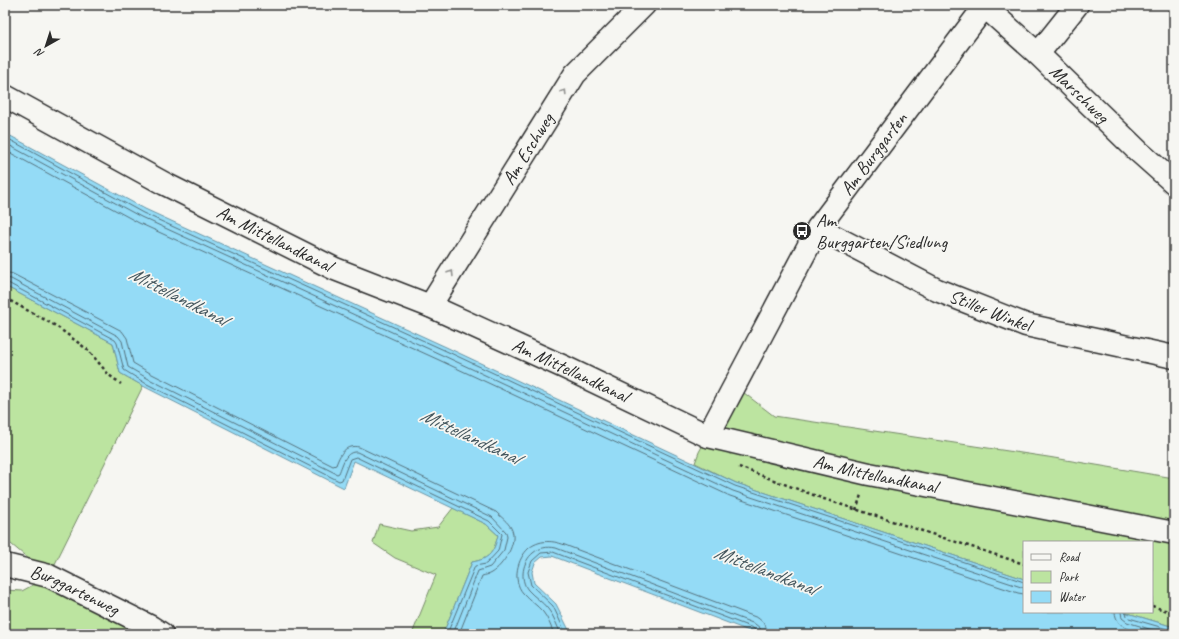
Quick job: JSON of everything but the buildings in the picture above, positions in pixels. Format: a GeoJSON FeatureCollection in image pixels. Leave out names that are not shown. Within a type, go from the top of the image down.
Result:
{"type":"FeatureCollection","features":[{"type":"Feature","properties":{"kind":"street","name":"Am Eschweg"},"geometry":{"type":"LineString","coordinates":[[430,306],[576,74],[644,5]]}},
{"type":"Feature","properties":{"kind":"street"},"geometry":{"type":"LineString","coordinates":[[1038,54],[1078,5]]}},
{"type":"Feature","properties":{"kind":"street","name":"Marschweg"},"geometry":{"type":"LineString","coordinates":[[984,6],[1038,54],[1138,151],[1174,183]]}},
{"type":"Feature","properties":{"kind":"street","name":"Am Burggarten"},"geometry":{"type":"LineString","coordinates":[[708,436],[818,228],[984,6]]}},
{"type":"Feature","properties":{"kind":"street","name":"Am Mittellandkanal"},"geometry":{"type":"LineString","coordinates":[[5,96],[165,184],[335,269],[430,306],[564,367],[708,436],[869,474],[1174,533]]}},
{"type":"Feature","properties":{"kind":"street","name":"Stiller Winkel"},"geometry":{"type":"LineString","coordinates":[[818,228],[937,290],[1026,325],[1174,357]]}},
{"type":"Feature","properties":{"kind":"street","name":"Burggartenweg"},"geometry":{"type":"LineString","coordinates":[[5,565],[49,576],[151,626],[162,634]]}},
{"type":"Feature","properties":{"kind":"path"},"geometry":{"type":"LineString","coordinates":[[5,298],[56,326],[88,350],[109,375],[121,384]]}},
{"type":"Feature","properties":{"kind":"path"},"geometry":{"type":"LineString","coordinates":[[1153,606],[1174,613]]}},
{"type":"Feature","properties":{"kind":"green space"},"geometry":{"type":"Polygon","coordinates":[[[5,286],[113,343],[120,373],[143,386],[49,576],[5,539],[5,286]]]}},
{"type":"Feature","properties":{"kind":"green space"},"geometry":{"type":"Polygon","coordinates":[[[735,386],[774,416],[1048,457],[1174,478],[1174,627],[1127,613],[1153,613],[1153,541],[1023,541],[1023,579],[736,483],[695,463],[699,452],[735,386]]]}},
{"type":"Feature","properties":{"kind":"green space"},"geometry":{"type":"Polygon","coordinates":[[[453,508],[486,524],[498,535],[493,550],[490,554],[483,559],[472,562],[443,634],[412,634],[436,575],[395,558],[373,543],[379,524],[411,531],[438,527],[453,508]]]}},
{"type":"Feature","properties":{"kind":"green space"},"geometry":{"type":"Polygon","coordinates":[[[49,576],[162,634],[5,634],[5,590],[22,591],[49,576]]]}},
{"type":"Feature","properties":{"kind":"water","name":"Mittellandkanal"},"geometry":{"type":"Polygon","coordinates":[[[5,133],[145,209],[446,347],[736,483],[1023,579],[1023,613],[1127,613],[1174,627],[1174,634],[757,634],[552,556],[542,557],[535,563],[532,572],[534,583],[556,604],[571,634],[443,634],[472,562],[487,557],[495,546],[498,535],[486,524],[354,461],[344,488],[120,373],[113,343],[5,286],[5,133]]]}},
{"type":"Feature","properties":{"kind":"place","name":"Am Burggarten/Siedlung"},"geometry":{"type":"Point","coordinates":[802,231]}}]}
